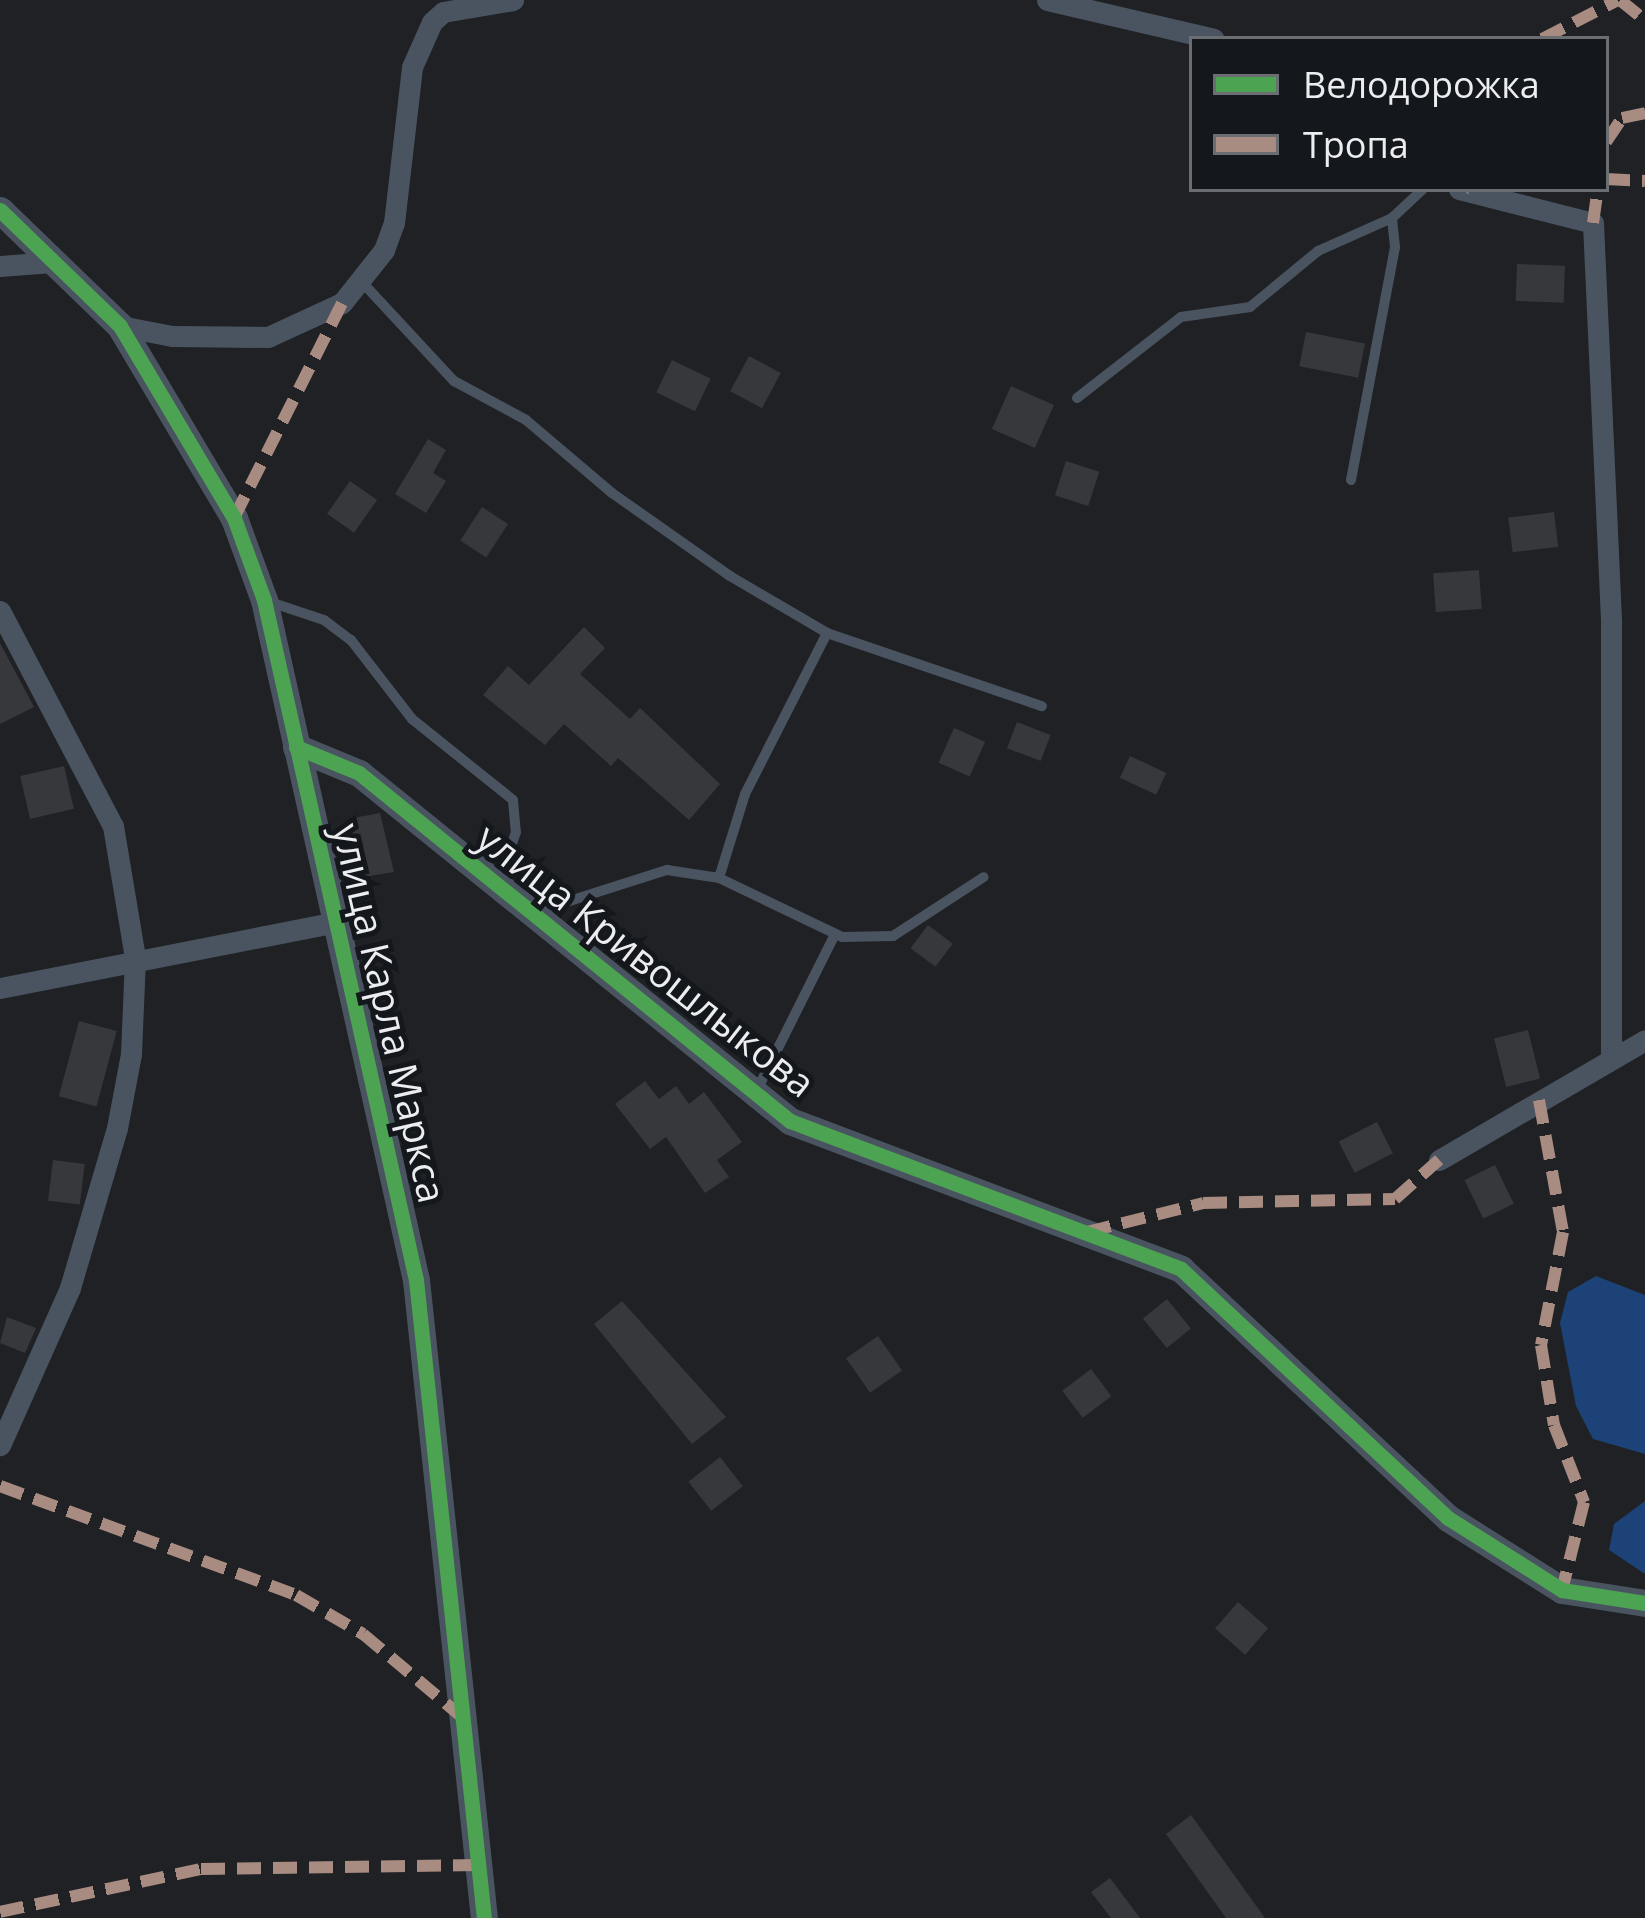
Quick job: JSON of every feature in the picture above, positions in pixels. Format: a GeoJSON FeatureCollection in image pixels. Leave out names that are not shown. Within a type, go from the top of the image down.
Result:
{"type":"FeatureCollection","features":[{"type":"Feature","properties":{"kind":"street"},"geometry":{"type":"LineString","coordinates":[[120,326],[172,336],[268,337],[341,303],[361,281],[394,223],[412,67],[432,22],[443,12],[513,0]]}},
{"type":"Feature","properties":{"kind":"street"},"geometry":{"type":"LineString","coordinates":[[1047,0],[1201,36]]}},
{"type":"Feature","properties":{"kind":"street"},"geometry":{"type":"LineString","coordinates":[[1472,192],[1593,223],[1612,623],[1611,1057]]}},
{"type":"Feature","properties":{"kind":"street","name":"улица Карла Маркса"},"geometry":{"type":"LineString","coordinates":[[0,210],[120,326],[234,518],[264,600],[416,1280],[484,1918]]}},
{"type":"Feature","properties":{"kind":"street"},"geometry":{"type":"LineString","coordinates":[[0,266],[52,262]]}},
{"type":"Feature","properties":{"kind":"street"},"geometry":{"type":"LineString","coordinates":[[0,611],[112,826],[135,958],[131,1054],[117,1128],[70,1288],[0,1445]]}},
{"type":"Feature","properties":{"kind":"street","name":"улица Кривошлыкова"},"geometry":{"type":"LineString","coordinates":[[296,747],[358,773],[790,1121],[1181,1269],[1448,1518],[1562,1590],[1645,1603]]}},
{"type":"Feature","properties":{"kind":"street"},"geometry":{"type":"LineString","coordinates":[[0,988],[335,922]]}},
{"type":"Feature","properties":{"kind":"street"},"geometry":{"type":"LineString","coordinates":[[1439,1160],[1645,1040]]}},
{"type":"Feature","properties":{"kind":"lane"},"geometry":{"type":"LineString","coordinates":[[1077,398],[1181,317],[1250,307],[1318,251],[1392,218],[1420,192]]}},
{"type":"Feature","properties":{"kind":"lane"},"geometry":{"type":"LineString","coordinates":[[1351,480],[1395,247],[1392,218]]}},
{"type":"Feature","properties":{"kind":"lane"},"geometry":{"type":"LineString","coordinates":[[361,281],[454,381],[526,420],[612,494],[827,633],[1042,706]]}},
{"type":"Feature","properties":{"kind":"lane"},"geometry":{"type":"LineString","coordinates":[[264,600],[324,620],[351,640],[412,718],[513,800],[516,832],[498,885]]}},
{"type":"Feature","properties":{"kind":"lane"},"geometry":{"type":"LineString","coordinates":[[719,878],[745,794],[827,633]]}},
{"type":"Feature","properties":{"kind":"lane"},"geometry":{"type":"LineString","coordinates":[[532,913],[667,870],[719,878],[835,934],[893,936],[984,877]]}},
{"type":"Feature","properties":{"kind":"lane"},"geometry":{"type":"LineString","coordinates":[[755,1094],[835,934]]}},
{"type":"Feature","properties":{"kind":"shaded area"},"geometry":{"type":"Polygon","coordinates":[[[1596,1276],[1645,1295],[1645,1454],[1593,1439],[1576,1406],[1560,1323],[1568,1292],[1596,1276]]]}},
{"type":"Feature","properties":{"kind":"shaded area"},"geometry":{"type":"Polygon","coordinates":[[[1645,1501],[1645,1574],[1609,1550],[1614,1524],[1645,1501]]]}},
{"type":"Feature","properties":{"kind":"building"},"geometry":{"type":"Polygon","coordinates":[[[1517,264],[1565,266],[1564,303],[1516,301],[1517,264]]]}},
{"type":"Feature","properties":{"kind":"building"},"geometry":{"type":"Polygon","coordinates":[[[1306,332],[1365,343],[1358,378],[1299,366],[1306,332]]]}},
{"type":"Feature","properties":{"kind":"building"},"geometry":{"type":"Polygon","coordinates":[[[749,356],[781,373],[762,408],[730,391],[749,356]]]}},
{"type":"Feature","properties":{"kind":"building"},"geometry":{"type":"Polygon","coordinates":[[[672,360],[711,379],[695,411],[656,392],[672,360]]]}},
{"type":"Feature","properties":{"kind":"building"},"geometry":{"type":"Polygon","coordinates":[[[1011,386],[1054,405],[1035,448],[992,429],[1011,386]]]}},
{"type":"Feature","properties":{"kind":"building"},"geometry":{"type":"Polygon","coordinates":[[[428,439],[446,450],[433,473],[446,481],[426,513],[395,494],[428,439]]]}},
{"type":"Feature","properties":{"kind":"building"},"geometry":{"type":"Polygon","coordinates":[[[1066,461],[1099,472],[1088,506],[1055,495],[1066,461]]]}},
{"type":"Feature","properties":{"kind":"building"},"geometry":{"type":"Polygon","coordinates":[[[350,481],[377,500],[354,533],[327,514],[350,481]]]}},
{"type":"Feature","properties":{"kind":"building"},"geometry":{"type":"Polygon","coordinates":[[[482,507],[508,524],[486,557],[460,541],[482,507]]]}},
{"type":"Feature","properties":{"kind":"building"},"geometry":{"type":"Polygon","coordinates":[[[1554,512],[1558,547],[1513,552],[1508,518],[1554,512]]]}},
{"type":"Feature","properties":{"kind":"building"},"geometry":{"type":"Polygon","coordinates":[[[1479,570],[1482,609],[1436,612],[1433,573],[1479,570]]]}},
{"type":"Feature","properties":{"kind":"building"},"geometry":{"type":"Polygon","coordinates":[[[584,627],[605,648],[580,674],[630,719],[640,708],[720,784],[689,820],[618,758],[611,766],[564,724],[545,745],[483,695],[508,666],[529,685],[584,627]]]}},
{"type":"Feature","properties":{"kind":"building"},"geometry":{"type":"Polygon","coordinates":[[[0,643],[34,707],[0,724],[0,643]]]}},
{"type":"Feature","properties":{"kind":"building"},"geometry":{"type":"Polygon","coordinates":[[[1017,722],[1051,735],[1041,761],[1007,748],[1017,722]]]}},
{"type":"Feature","properties":{"kind":"building"},"geometry":{"type":"Polygon","coordinates":[[[954,728],[985,742],[970,777],[939,763],[954,728]]]}},
{"type":"Feature","properties":{"kind":"building"},"geometry":{"type":"Polygon","coordinates":[[[1130,756],[1166,773],[1156,795],[1120,778],[1130,756]]]}},
{"type":"Feature","properties":{"kind":"building"},"geometry":{"type":"Polygon","coordinates":[[[64,766],[74,809],[30,819],[20,776],[64,766]]]}},
{"type":"Feature","properties":{"kind":"building"},"geometry":{"type":"Polygon","coordinates":[[[380,813],[394,872],[357,878],[355,862],[344,863],[339,830],[354,828],[353,818],[380,813]]]}},
{"type":"Feature","properties":{"kind":"building"},"geometry":{"type":"Polygon","coordinates":[[[928,925],[953,944],[935,967],[911,948],[928,925]]]}},
{"type":"Feature","properties":{"kind":"building"},"geometry":{"type":"Polygon","coordinates":[[[79,1021],[117,1031],[96,1106],[59,1096],[79,1021]]]}},
{"type":"Feature","properties":{"kind":"building"},"geometry":{"type":"Polygon","coordinates":[[[1528,1030],[1540,1079],[1506,1087],[1494,1038],[1528,1030]]]}},
{"type":"Feature","properties":{"kind":"building"},"geometry":{"type":"Polygon","coordinates":[[[645,1081],[659,1099],[676,1086],[689,1104],[704,1092],[742,1142],[717,1160],[729,1177],[705,1193],[666,1137],[650,1149],[615,1104],[645,1081]]]}},
{"type":"Feature","properties":{"kind":"building"},"geometry":{"type":"Polygon","coordinates":[[[1377,1122],[1393,1153],[1355,1173],[1339,1142],[1377,1122]]]}},
{"type":"Feature","properties":{"kind":"building"},"geometry":{"type":"Polygon","coordinates":[[[53,1160],[85,1164],[80,1205],[48,1201],[53,1160]]]}},
{"type":"Feature","properties":{"kind":"building"},"geometry":{"type":"Polygon","coordinates":[[[1495,1165],[1514,1204],[1483,1219],[1464,1180],[1495,1165]]]}},
{"type":"Feature","properties":{"kind":"building"},"geometry":{"type":"Polygon","coordinates":[[[1167,1299],[1191,1329],[1167,1348],[1143,1319],[1167,1299]]]}},
{"type":"Feature","properties":{"kind":"building"},"geometry":{"type":"Polygon","coordinates":[[[622,1301],[726,1417],[692,1444],[594,1324],[622,1301]]]}},
{"type":"Feature","properties":{"kind":"building"},"geometry":{"type":"Polygon","coordinates":[[[7,1317],[36,1328],[25,1353],[0,1343],[7,1317]]]}},
{"type":"Feature","properties":{"kind":"building"},"geometry":{"type":"Polygon","coordinates":[[[878,1336],[902,1370],[870,1393],[846,1358],[878,1336]]]}},
{"type":"Feature","properties":{"kind":"building"},"geometry":{"type":"Polygon","coordinates":[[[1091,1369],[1111,1396],[1083,1418],[1062,1391],[1091,1369]]]}},
{"type":"Feature","properties":{"kind":"building"},"geometry":{"type":"Polygon","coordinates":[[[720,1457],[743,1486],[711,1511],[688,1482],[720,1457]]]}},
{"type":"Feature","properties":{"kind":"building"},"geometry":{"type":"Polygon","coordinates":[[[1238,1602],[1268,1628],[1245,1655],[1215,1628],[1238,1602]]]}},
{"type":"Feature","properties":{"kind":"building"},"geometry":{"type":"Polygon","coordinates":[[[1191,1815],[1265,1918],[1226,1918],[1166,1834],[1191,1815]]]}},
{"type":"Feature","properties":{"kind":"building"},"geometry":{"type":"Polygon","coordinates":[[[1110,1878],[1140,1918],[1111,1918],[1091,1892],[1110,1878]]]}},
{"type":"Feature","properties":{"kind":"marked path"},"geometry":{"type":"LineString","coordinates":[[1548,36],[1618,0]]}},
{"type":"Feature","properties":{"kind":"marked path"},"geometry":{"type":"LineString","coordinates":[[1620,0],[1645,20]]}},
{"type":"Feature","properties":{"kind":"marked path"},"geometry":{"type":"LineString","coordinates":[[1609,138],[1622,118],[1645,113]]}},
{"type":"Feature","properties":{"kind":"marked path"},"geometry":{"type":"LineString","coordinates":[[1609,179],[1645,181]]}},
{"type":"Feature","properties":{"kind":"marked path"},"geometry":{"type":"LineString","coordinates":[[1593,223],[1598,192]]}},
{"type":"Feature","properties":{"kind":"marked path"},"geometry":{"type":"LineString","coordinates":[[234,518],[342,303]]}},
{"type":"Feature","properties":{"kind":"marked path"},"geometry":{"type":"LineString","coordinates":[[1539,1100],[1563,1232],[1541,1345],[1554,1425],[1584,1502],[1562,1590]]}},
{"type":"Feature","properties":{"kind":"marked path"},"geometry":{"type":"LineString","coordinates":[[1087,1232],[1203,1203],[1395,1199],[1439,1160]]}},
{"type":"Feature","properties":{"kind":"marked path"},"geometry":{"type":"LineString","coordinates":[[0,1486],[296,1595],[363,1634],[463,1718]]}},
{"type":"Feature","properties":{"kind":"marked path"},"geometry":{"type":"LineString","coordinates":[[0,1912],[201,1869],[480,1865]]}},
{"type":"Feature","properties":{"kind":"cycle path"},"geometry":{"type":"LineString","coordinates":[[0,210],[120,326],[234,518],[264,600],[416,1280],[484,1918]]}},
{"type":"Feature","properties":{"kind":"cycle path"},"geometry":{"type":"LineString","coordinates":[[296,747],[359,773],[790,1121],[1181,1269],[1448,1518],[1562,1590],[1645,1603]]}}]}
